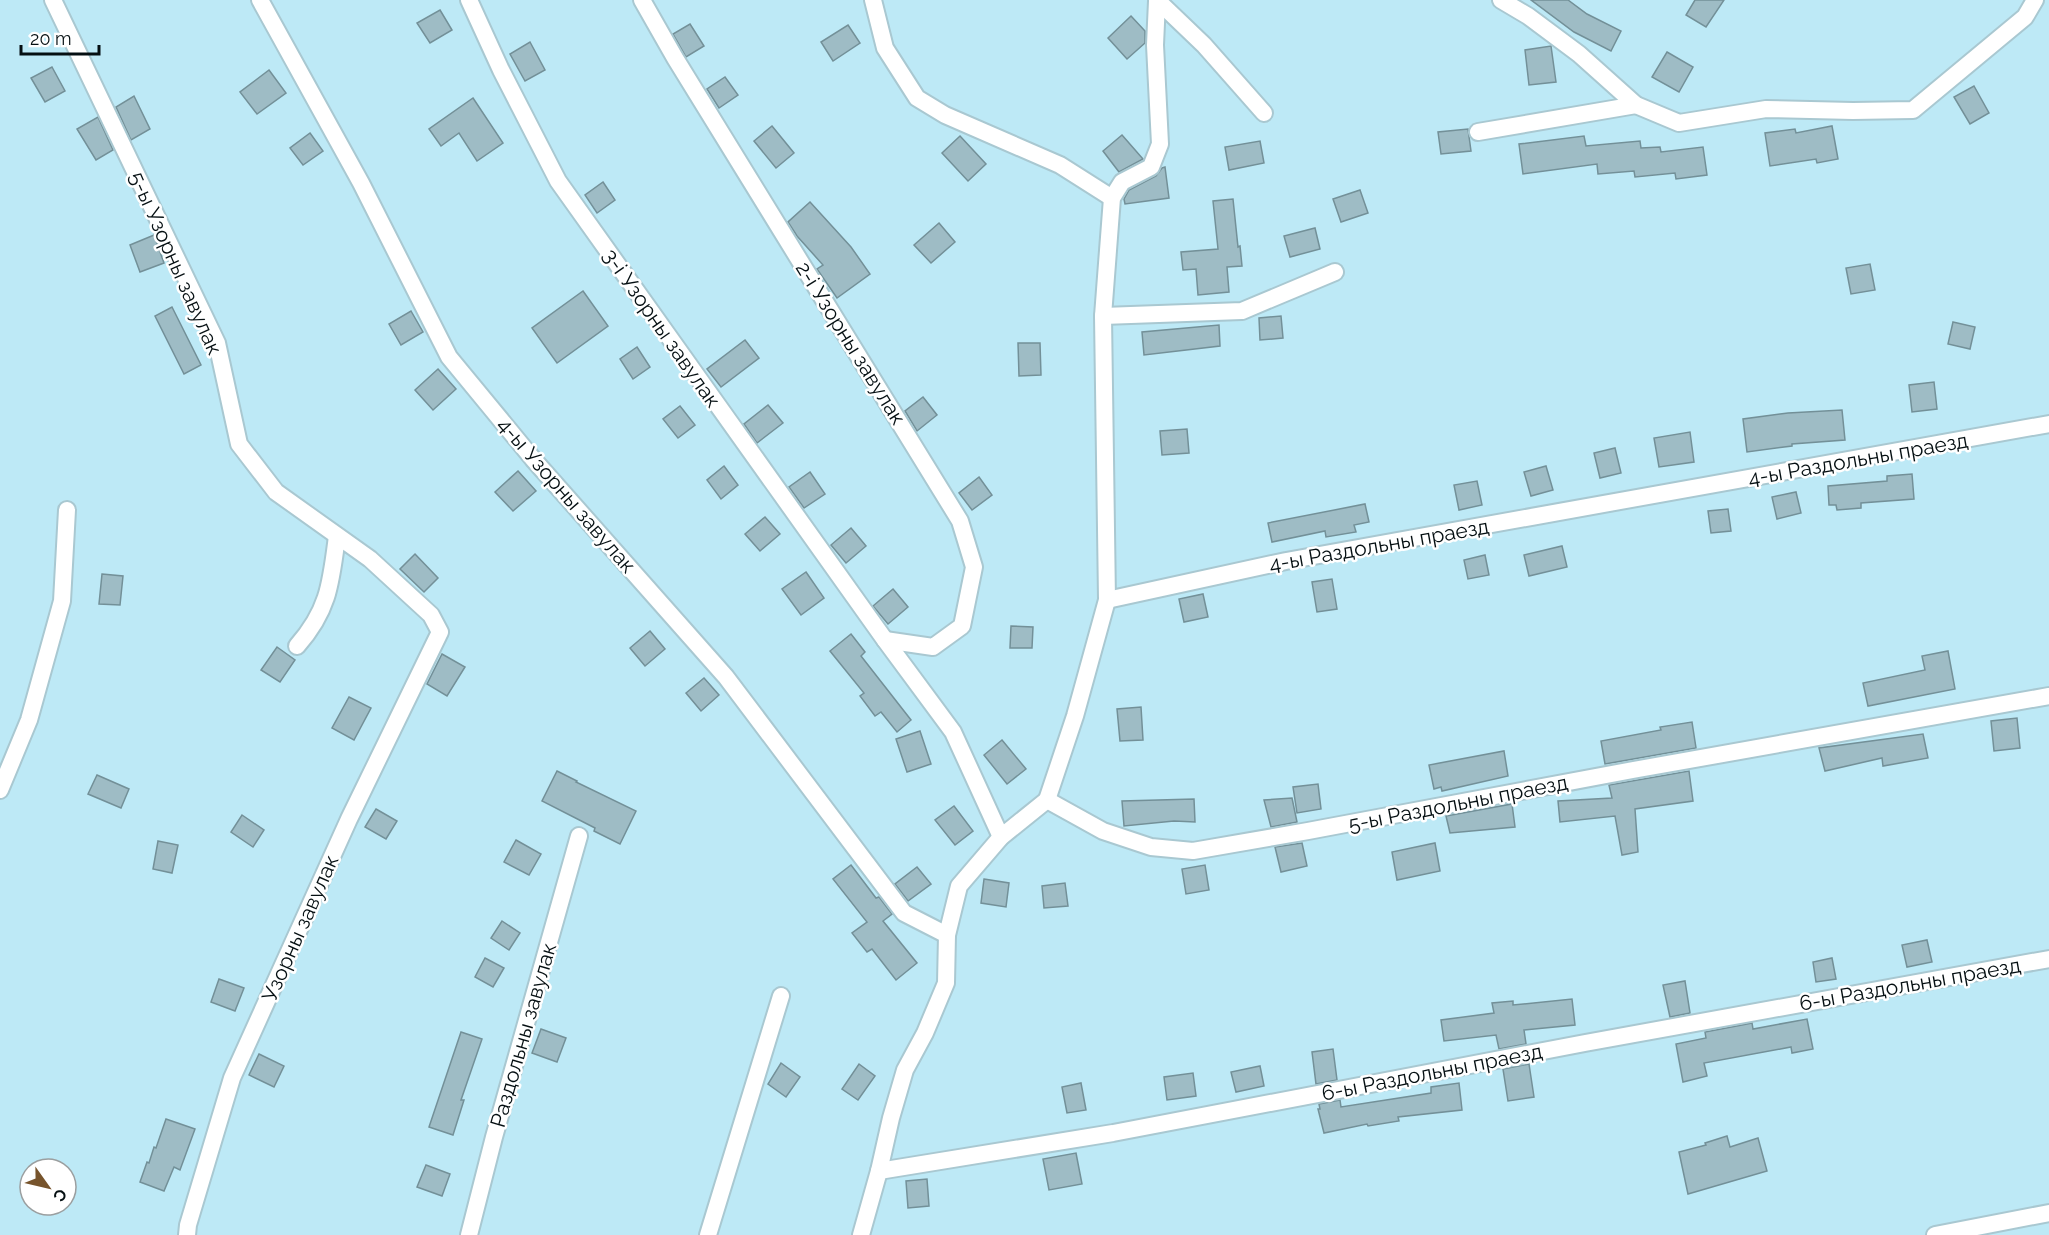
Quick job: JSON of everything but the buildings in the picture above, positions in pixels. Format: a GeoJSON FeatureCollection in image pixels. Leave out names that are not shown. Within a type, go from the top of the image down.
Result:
{"type":"FeatureCollection","features":[{"type":"Feature","properties":{"kind":"lane","name":"5-ы Узорны завулак"},"geometry":{"type":"LineString","coordinates":[[53,0],[217,343],[239,444],[276,492],[370,560],[431,615],[440,632]]}},
{"type":"Feature","properties":{"kind":"lane","name":"4-ы Узорны завулак"},"geometry":{"type":"LineString","coordinates":[[260,0],[361,183],[449,357],[533,459],[726,677],[904,914],[947,935]]}},
{"type":"Feature","properties":{"kind":"lane","name":"3-і Узорны завулак"},"geometry":{"type":"LineString","coordinates":[[469,0],[501,70],[558,181],[953,732],[1001,837]]}},
{"type":"Feature","properties":{"kind":"lane","name":"2-і Узорны завулак"},"geometry":{"type":"LineString","coordinates":[[642,0],[675,58],[960,521],[974,567],[962,626],[933,647],[885,640]]}},
{"type":"Feature","properties":{"kind":"lane"},"geometry":{"type":"LineString","coordinates":[[873,0],[885,48],[917,98],[945,115],[1060,165],[1112,198]]}},
{"type":"Feature","properties":{"kind":"lane"},"geometry":{"type":"LineString","coordinates":[[1501,0],[1528,16],[1579,54],[1636,105],[1679,123],[1766,109],[1913,110],[2025,17],[2035,0]]}},
{"type":"Feature","properties":{"kind":"lane"},"geometry":{"type":"LineString","coordinates":[[861,1235],[905,1070],[925,1033],[946,983],[947,935],[959,886],[1001,837],[1047,800],[1076,716],[1107,600],[1103,316],[1112,198],[1122,182],[1151,167],[1160,144],[1155,45],[1157,1]]}},
{"type":"Feature","properties":{"kind":"lane"},"geometry":{"type":"LineString","coordinates":[[1157,1],[1204,45],[1264,113]]}},
{"type":"Feature","properties":{"kind":"lane"},"geometry":{"type":"LineString","coordinates":[[1478,132],[1636,105]]}},
{"type":"Feature","properties":{"kind":"lane"},"geometry":{"type":"LineString","coordinates":[[1103,316],[1242,311],[1335,272]]}},
{"type":"Feature","properties":{"kind":"lane","name":"4-ы Раздольны праезд"},"geometry":{"type":"LineString","coordinates":[[1107,600],[1286,561],[2049,424]]}},
{"type":"Feature","properties":{"kind":"lane"},"geometry":{"type":"LineString","coordinates":[[0,790],[28,720],[62,601],[67,510]]}},
{"type":"Feature","properties":{"kind":"lane"},"geometry":{"type":"LineString","coordinates":[[297,646],[319,617],[323,606],[330,585],[337,536]]}},
{"type":"Feature","properties":{"kind":"lane","name":"Узорны завулак"},"geometry":{"type":"LineString","coordinates":[[187,1235],[232,1078],[349,819],[440,632]]}},
{"type":"Feature","properties":{"kind":"lane","name":"5-ы Раздольны праезд"},"geometry":{"type":"LineString","coordinates":[[1047,800],[1103,831],[1151,847],[1193,851],[2049,696]]}},
{"type":"Feature","properties":{"kind":"lane","name":"Раздольны завулак"},"geometry":{"type":"LineString","coordinates":[[469,1235],[494,1137],[579,836]]}},
{"type":"Feature","properties":{"kind":"lane","name":"6-ы Раздольны праезд"},"geometry":{"type":"LineString","coordinates":[[879,1171],[1113,1133],[2049,958]]}},
{"type":"Feature","properties":{"kind":"lane"},"geometry":{"type":"LineString","coordinates":[[708,1235],[781,996]]}},
{"type":"Feature","properties":{"kind":"lane"},"geometry":{"type":"LineString","coordinates":[[1935,1235],[2049,1213]]}},
{"type":"Feature","properties":{"kind":"shaded area"},"geometry":{"type":"Polygon","coordinates":[[[0,0],[2049,0],[2049,1235],[0,1235],[0,0]]]}}]}
